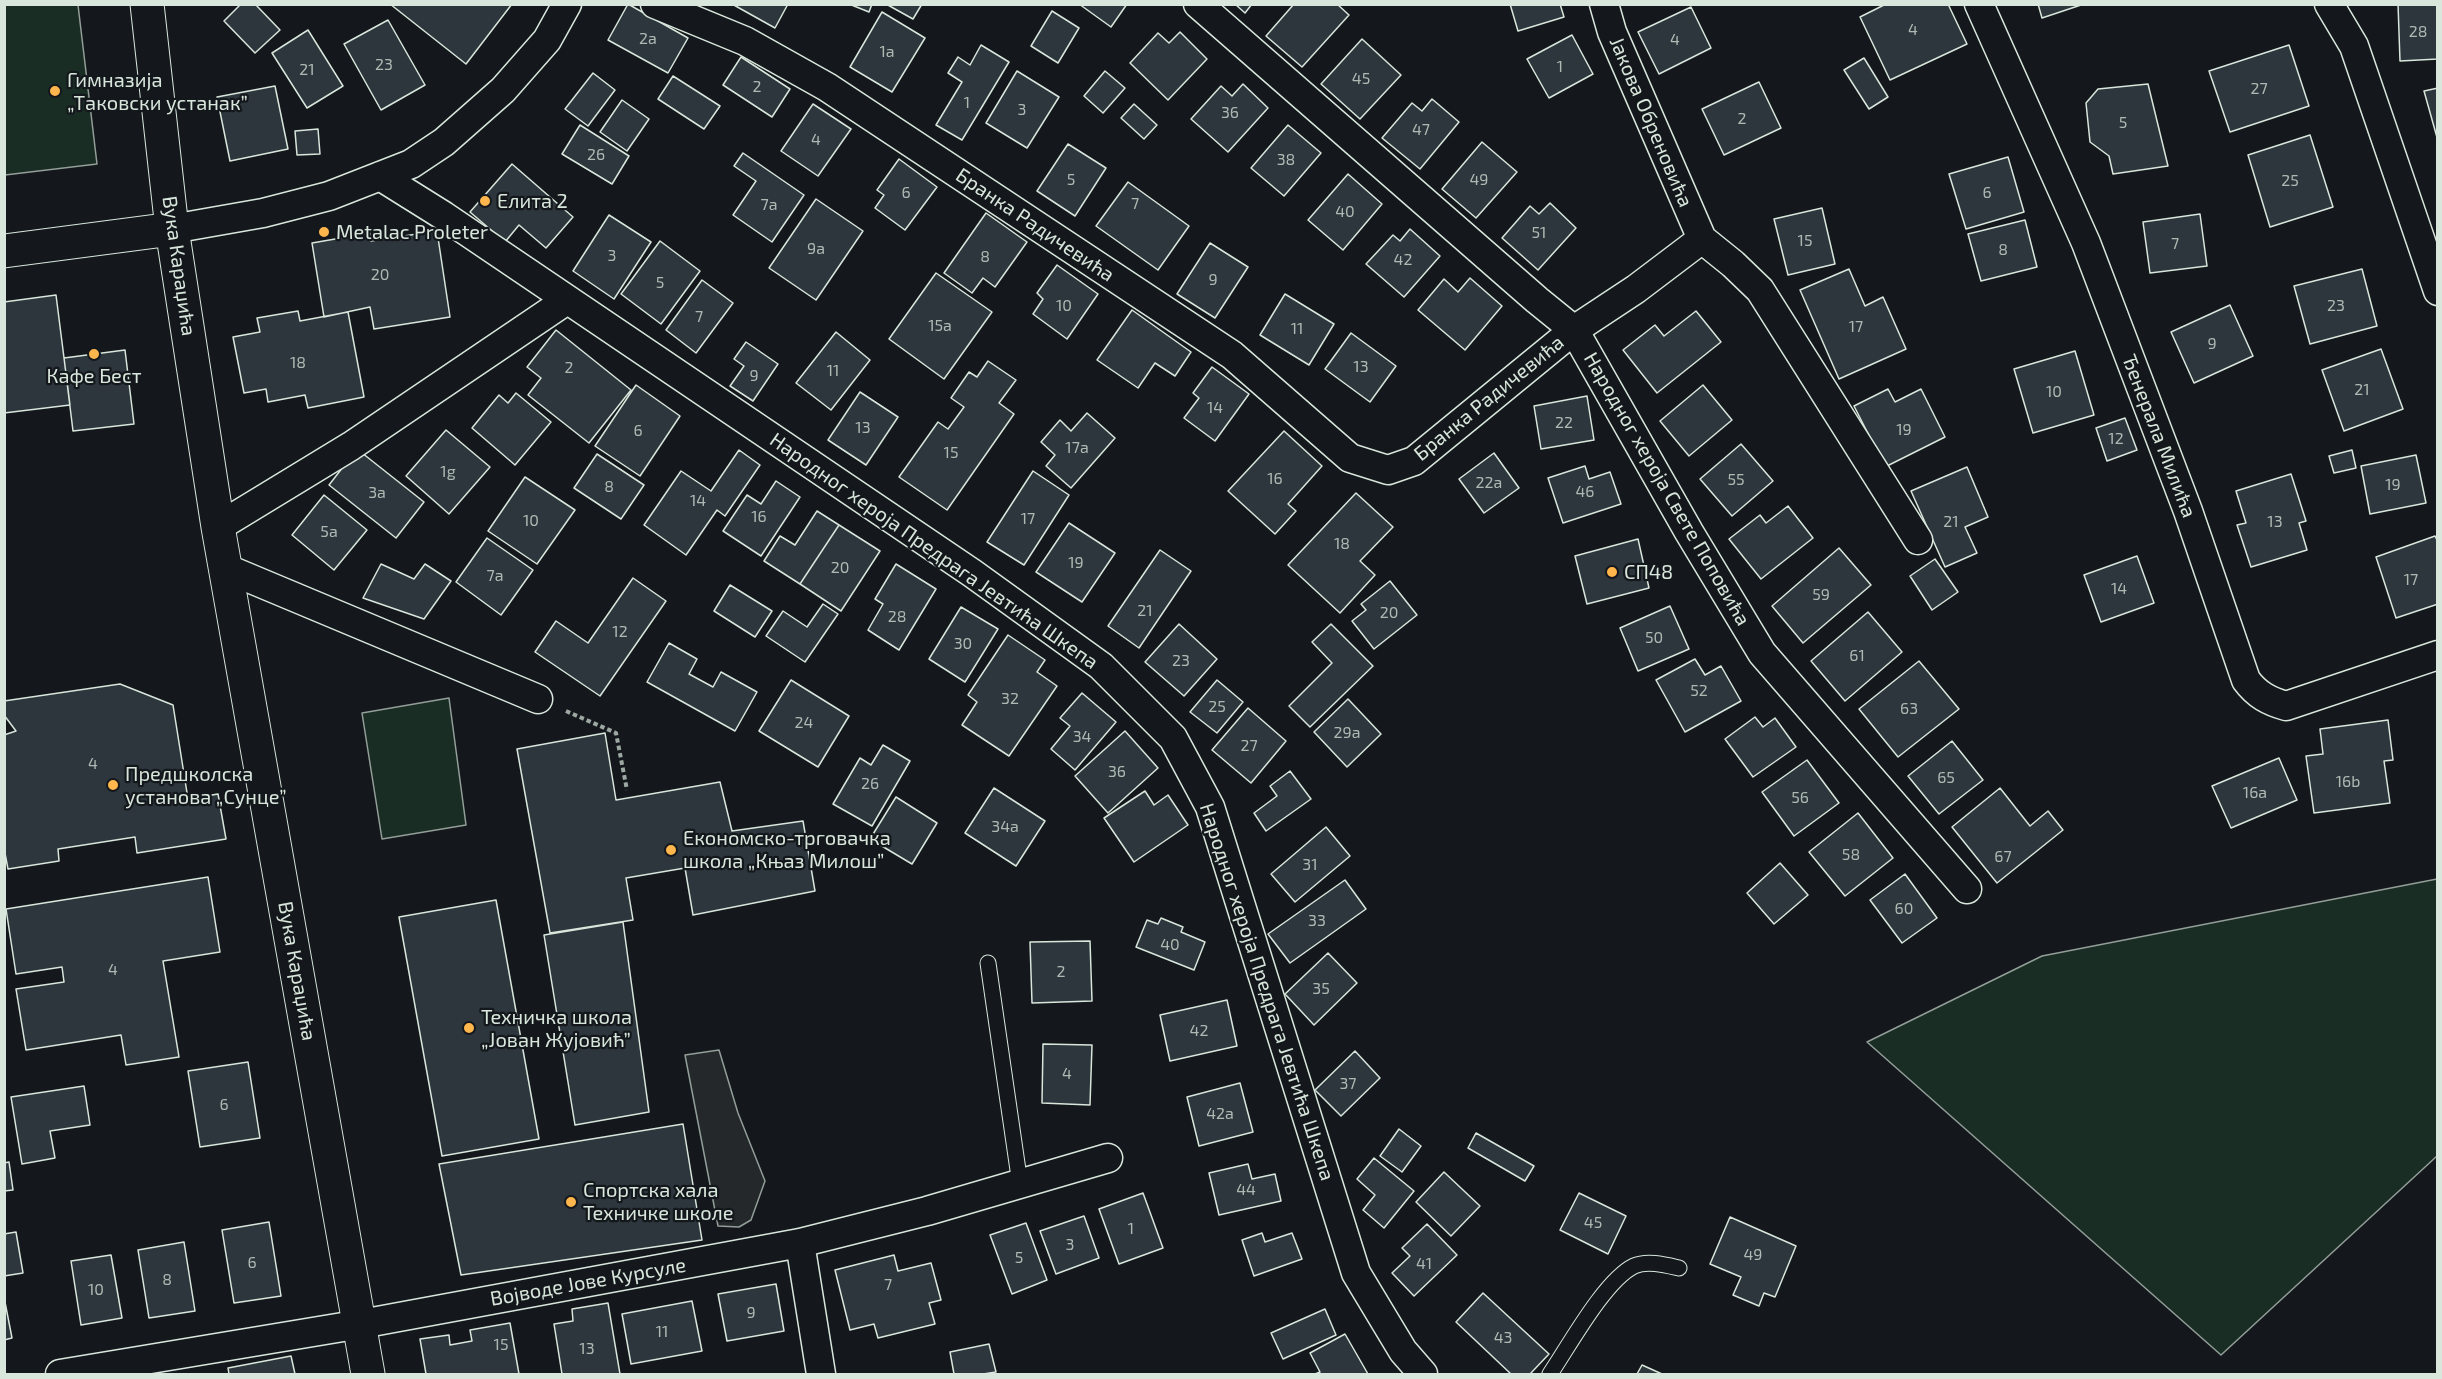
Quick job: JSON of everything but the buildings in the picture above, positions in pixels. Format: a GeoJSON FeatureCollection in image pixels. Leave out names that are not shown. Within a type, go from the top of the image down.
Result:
{"type":"FeatureCollection","features":[{"type":"Feature","properties":{"kind":"street","name":"Вука Караџића"},"geometry":{"type":"LineString","coordinates":[[147,4],[172,229],[218,527],[361,1324],[368,1374]]}},
{"type":"Feature","properties":{"kind":"street"},"geometry":{"type":"LineString","coordinates":[[4,251],[172,229],[294,206],[329,196],[411,164],[444,142],[503,90],[547,40],[567,4]]}},
{"type":"Feature","properties":{"kind":"street","name":"Бранка Радичевића"},"geometry":{"type":"LineString","coordinates":[[655,4],[745,41],[826,87],[1232,355],[1350,458],[1388,470],[1414,461],[1574,330],[1636,289],[1702,239]]}},
{"type":"Feature","properties":{"kind":"street","name":"Народног хероја Свете Поповића"},"geometry":{"type":"LineString","coordinates":[[1198,4],[1574,330],[1689,532],[1762,653],[1967,889]]}},
{"type":"Feature","properties":{"kind":"street","name":"Јакова Обреновића"},"geometry":{"type":"LineString","coordinates":[[1604,4],[1612,32],[1702,239]]}},
{"type":"Feature","properties":{"kind":"street","name":"Ђенерала Милића"},"geometry":{"type":"LineString","coordinates":[[1979,4],[2086,243],[2188,511],[2246,680],[2255,692],[2271,702],[2286,706],[2438,655]]}},
{"type":"Feature","properties":{"kind":"street"},"geometry":{"type":"LineString","coordinates":[[2329,4],[2354,46],[2438,291]]}},
{"type":"Feature","properties":{"kind":"street","name":"Народног хероја Предрага Јевтића Шкепа"},"geometry":{"type":"LineString","coordinates":[[380,176],[972,573],[1101,666],[1173,738],[1210,807],[1356,1273],[1403,1351],[1423,1374]]}},
{"type":"Feature","properties":{"kind":"street"},"geometry":{"type":"LineString","coordinates":[[1702,239],[1760,290],[1918,540]]}},
{"type":"Feature","properties":{"kind":"street"},"geometry":{"type":"LineString","coordinates":[[218,527],[351,446],[567,300]]}},
{"type":"Feature","properties":{"kind":"street"},"geometry":{"type":"LineString","coordinates":[[225,568],[538,699]]}},
{"type":"Feature","properties":{"kind":"street","name":"Војводе Јове Курсуле"},"geometry":{"type":"LineString","coordinates":[[60,1374],[361,1324],[800,1244],[1108,1158]]}},
{"type":"Feature","properties":{"kind":"street"},"geometry":{"type":"LineString","coordinates":[[800,1244],[821,1374]]}},
{"type":"Feature","properties":{"kind":"lane"},"geometry":{"type":"LineString","coordinates":[[988,963],[1020,1184]]}},
{"type":"Feature","properties":{"kind":"lane"},"geometry":{"type":"LineString","coordinates":[[1550,1374],[1610,1285],[1635,1265],[1660,1263],[1679,1268]]}},
{"type":"Feature","properties":{"kind":"path"},"geometry":{"type":"LineString","coordinates":[[538,699],[616,733],[627,790]]}},
{"type":"Feature","properties":{"kind":"green space","name":"Гимназија „Таковски устанак”"},"geometry":{"type":"Polygon","coordinates":[[[4,5],[78,5],[97,164],[5,175],[4,5]]]}},
{"type":"Feature","properties":{"kind":"green space"},"geometry":{"type":"Polygon","coordinates":[[[449,698],[466,825],[382,839],[362,713],[449,698]]]}},
{"type":"Feature","properties":{"kind":"green space"},"geometry":{"type":"Polygon","coordinates":[[[2437,879],[2437,1156],[2221,1355],[1867,1042],[2042,956],[2437,879]]]}},
{"type":"Feature","properties":{"kind":"shaded area"},"geometry":{"type":"Polygon","coordinates":[[[719,1050],[738,1113],[765,1181],[751,1220],[739,1227],[718,1226],[685,1055],[719,1050]]]}},
{"type":"Feature","properties":{"kind":"place","name":"Гимназија „Таковски устанак”"},"geometry":{"type":"Point","coordinates":[55,91]}},
{"type":"Feature","properties":{"kind":"place","name":"Елита 2"},"geometry":{"type":"Point","coordinates":[485,201]}},
{"type":"Feature","properties":{"kind":"place","name":"Metalac Proleter"},"geometry":{"type":"Point","coordinates":[324,232]}},
{"type":"Feature","properties":{"kind":"place","name":"Кафе Бест"},"geometry":{"type":"Point","coordinates":[94,354]}},
{"type":"Feature","properties":{"kind":"place","name":"СП48"},"geometry":{"type":"Point","coordinates":[1612,572]}},
{"type":"Feature","properties":{"kind":"place","name":"Предшколска установа „Сунце”"},"geometry":{"type":"Point","coordinates":[113,785]}},
{"type":"Feature","properties":{"kind":"place","name":"Економско-трговачка школа „Књаз Милош”"},"geometry":{"type":"Point","coordinates":[671,850]}},
{"type":"Feature","properties":{"kind":"place","name":"Техничка школа „Јован Жујовић”"},"geometry":{"type":"Point","coordinates":[469,1028]}},
{"type":"Feature","properties":{"kind":"place","name":"Спортска хала Техничке школе"},"geometry":{"type":"Point","coordinates":[571,1202]}}]}
